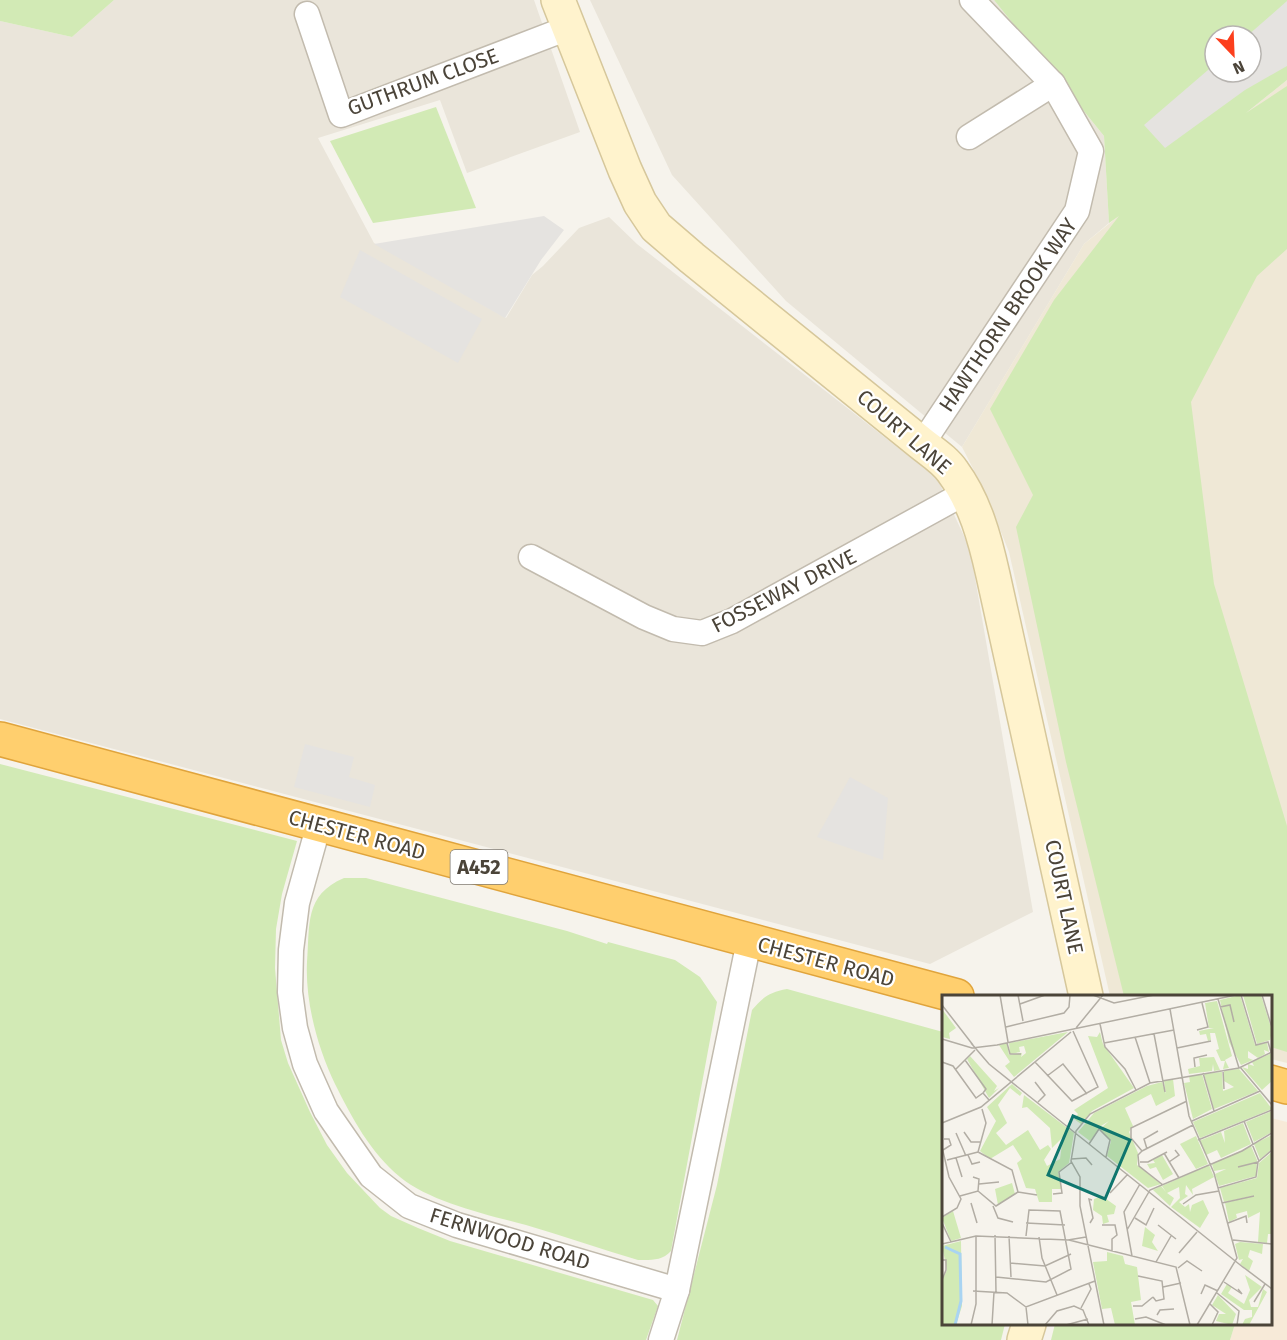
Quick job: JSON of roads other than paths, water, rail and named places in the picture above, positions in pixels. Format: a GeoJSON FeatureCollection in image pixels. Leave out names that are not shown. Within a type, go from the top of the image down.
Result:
{"type":"FeatureCollection","features":[{"type":"Feature","properties":{"kind":"highway","name":"CHESTER ROAD"},"geometry":{"type":"LineString","coordinates":[[0,739],[953,995]]}},
{"type":"Feature","properties":{"kind":"highway"},"geometry":{"type":"LineString","coordinates":[[1272,1083],[1287,1087]]}},
{"type":"Feature","properties":{"kind":"street","name":"HAWTHORN BROOK WAY"},"geometry":{"type":"LineString","coordinates":[[922,444],[1077,211],[1091,151],[1053,84],[972,0]]}},
{"type":"Feature","properties":{"kind":"street","name":"GUTHRUM CLOSE"},"geometry":{"type":"LineString","coordinates":[[307,14],[341,115],[563,14]]}},
{"type":"Feature","properties":{"kind":"street","name":"COURT LANE"},"geometry":{"type":"LineString","coordinates":[[563,14],[625,170],[640,203],[656,226],[952,470],[969,500],[989,556],[1086,995]]}},
{"type":"Feature","properties":{"kind":"street"},"geometry":{"type":"LineString","coordinates":[[969,138],[1053,84]]}},
{"type":"Feature","properties":{"kind":"street","name":"FOSSEWAY DRIVE"},"geometry":{"type":"LineString","coordinates":[[531,557],[673,629],[702,633],[732,621],[954,500],[969,500]]}},
{"type":"Feature","properties":{"kind":"street","name":"FERNWOOD ROAD"},"geometry":{"type":"LineString","coordinates":[[319,824],[297,903],[291,950],[290,992],[295,1028],[305,1064],[326,1111],[371,1176],[409,1206],[457,1225],[677,1290]]}},
{"type":"Feature","properties":{"kind":"street"},"geometry":{"type":"LineString","coordinates":[[661,1340],[677,1290],[749,941]]}},
{"type":"Feature","properties":{"kind":"street"},"geometry":{"type":"LineString","coordinates":[[1024,1340],[1028,1325]]}}]}
